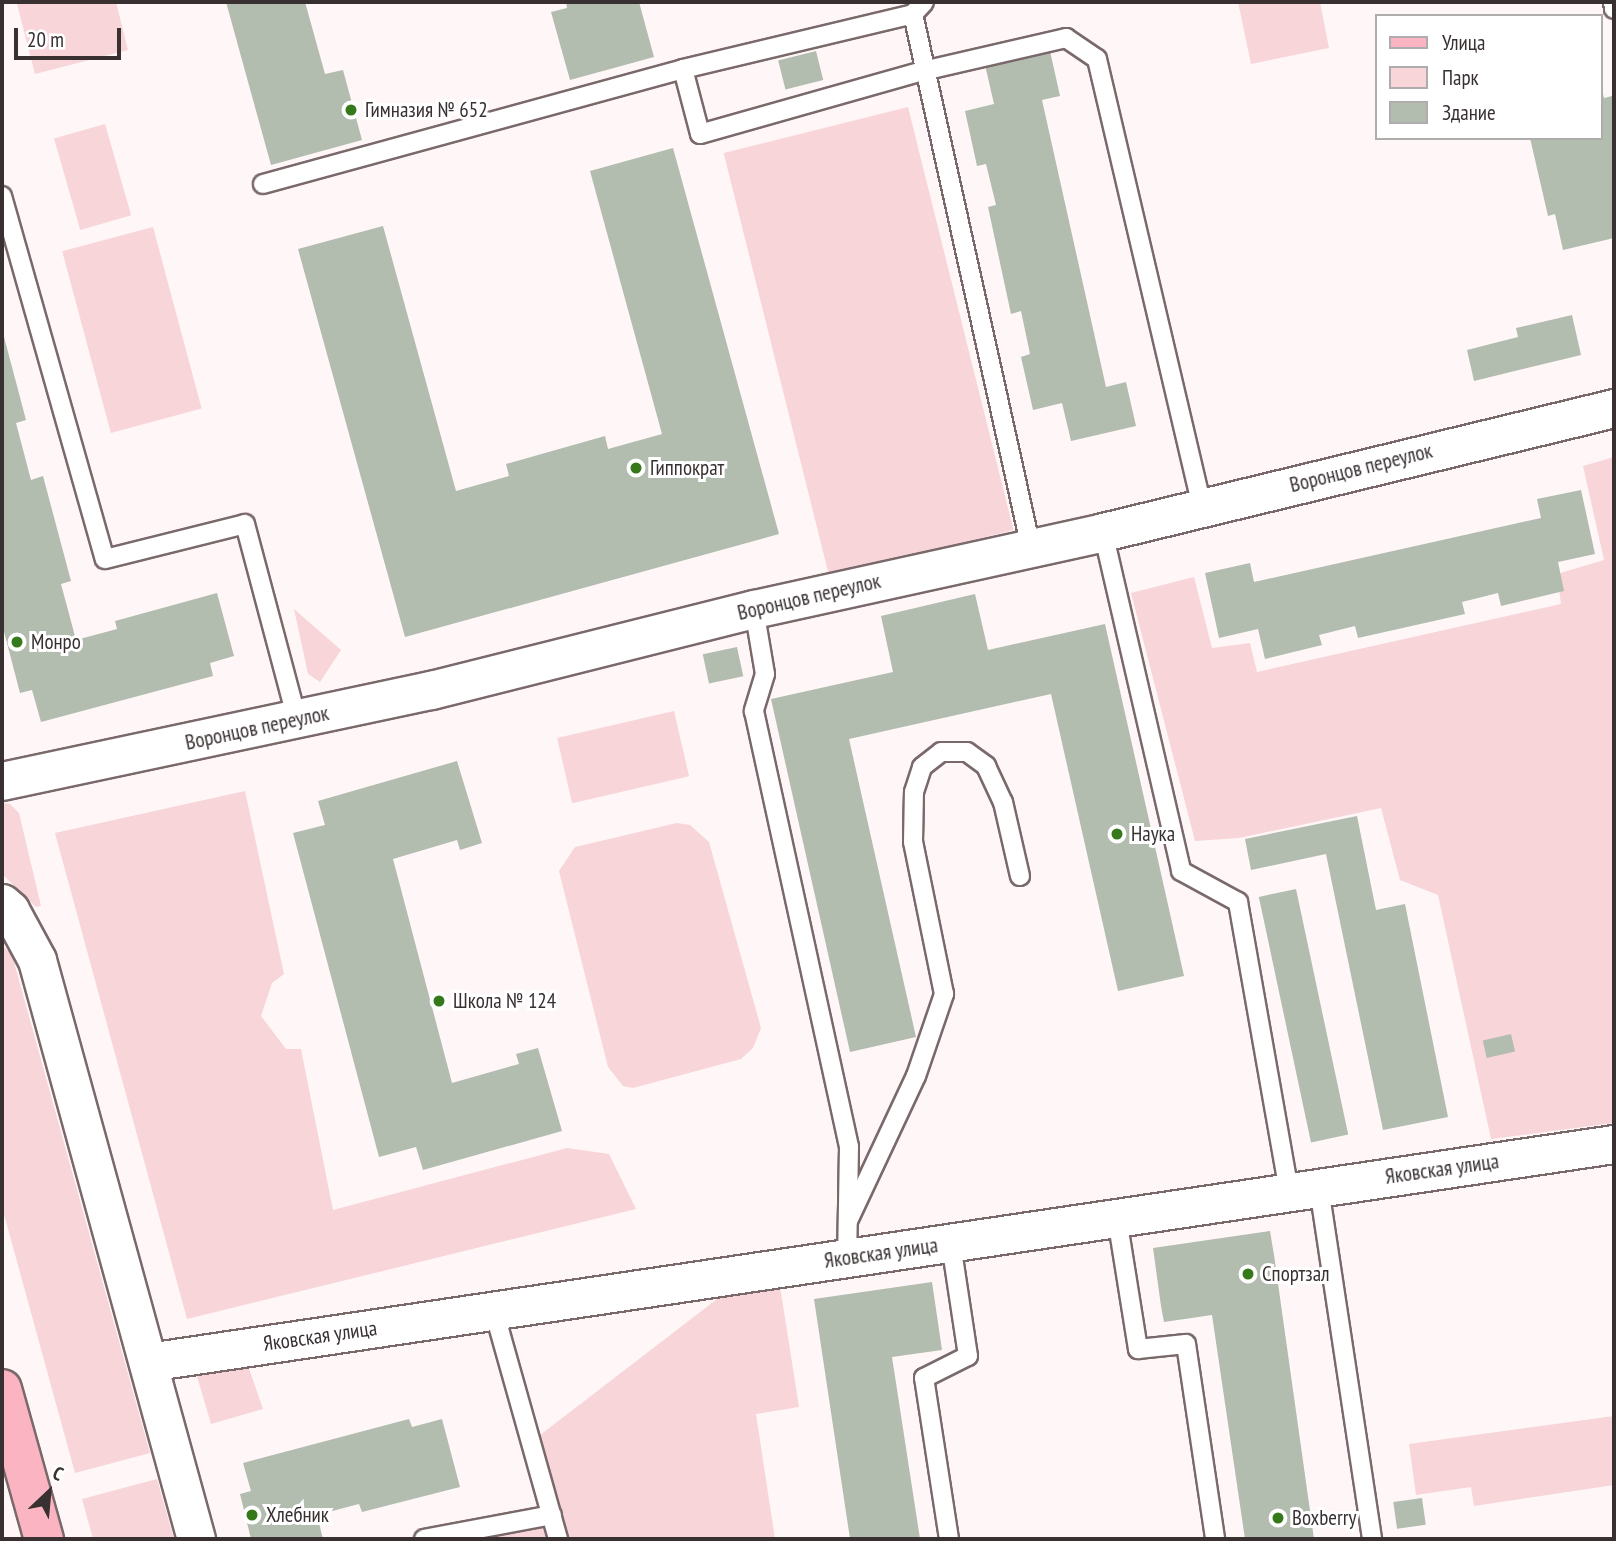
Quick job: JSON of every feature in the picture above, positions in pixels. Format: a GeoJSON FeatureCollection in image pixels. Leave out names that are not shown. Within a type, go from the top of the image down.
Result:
{"type":"FeatureCollection","features":[{"type":"Feature","properties":{"kind":"main road"},"geometry":{"type":"LineString","coordinates":[[2,1389],[44,1539]]}},
{"type":"Feature","properties":{"kind":"street","name":"Воронцов переулок"},"geometry":{"type":"LineString","coordinates":[[2,781],[296,720],[754,609],[1103,532],[1614,408]]}},
{"type":"Feature","properties":{"kind":"street"},"geometry":{"type":"LineString","coordinates":[[2,903],[10,910],[37,960],[196,1539]]}},
{"type":"Feature","properties":{"kind":"street","name":"Яковская улица"},"geometry":{"type":"LineString","coordinates":[[148,1362],[1614,1144]]}},
{"type":"Feature","properties":{"kind":"lane"},"geometry":{"type":"LineString","coordinates":[[1613,2],[1614,9]]}},
{"type":"Feature","properties":{"kind":"lane"},"geometry":{"type":"LineString","coordinates":[[263,184],[683,68],[918,8],[923,71],[1031,548]]}},
{"type":"Feature","properties":{"kind":"lane"},"geometry":{"type":"LineString","coordinates":[[683,68],[700,134],[923,71],[1066,38],[1097,59],[1202,508]]}},
{"type":"Feature","properties":{"kind":"lane"},"geometry":{"type":"LineString","coordinates":[[2,196],[105,559],[244,524],[296,720]]}},
{"type":"Feature","properties":{"kind":"lane"},"geometry":{"type":"LineString","coordinates":[[1103,532],[1181,871],[1238,902],[1304,1190],[1372,1539]]}},
{"type":"Feature","properties":{"kind":"lane"},"geometry":{"type":"LineString","coordinates":[[754,609],[765,674],[754,712],[849,1146],[847,1258]]}},
{"type":"Feature","properties":{"kind":"lane"},"geometry":{"type":"LineString","coordinates":[[848,1221],[916,1076],[944,994],[913,842],[914,792],[922,767],[941,752],[967,752],[986,766],[1003,802],[1020,876]]}},
{"type":"Feature","properties":{"kind":"lane"},"geometry":{"type":"LineString","coordinates":[[1117,1218],[1138,1349],[1186,1343],[1215,1539]]}},
{"type":"Feature","properties":{"kind":"lane"},"geometry":{"type":"LineString","coordinates":[[949,1539],[924,1378],[968,1356],[951,1243]]}},
{"type":"Feature","properties":{"kind":"lane"},"geometry":{"type":"LineString","coordinates":[[494,1311],[558,1539]]}},
{"type":"Feature","properties":{"kind":"lane"},"geometry":{"type":"LineString","coordinates":[[424,1539],[552,1515]]}},
{"type":"Feature","properties":{"kind":"green space"},"geometry":{"type":"Polygon","coordinates":[[[116,2],[128,50],[35,74],[17,4],[116,2]]]}},
{"type":"Feature","properties":{"kind":"green space"},"geometry":{"type":"Polygon","coordinates":[[[1238,2],[1320,2],[1329,48],[1251,64],[1238,2]]]}},
{"type":"Feature","properties":{"kind":"green space"},"geometry":{"type":"Polygon","coordinates":[[[908,107],[1013,530],[829,576],[724,153],[908,107]]]}},
{"type":"Feature","properties":{"kind":"green space"},"geometry":{"type":"Polygon","coordinates":[[[105,124],[131,215],[80,230],[54,139],[105,124]]]}},
{"type":"Feature","properties":{"kind":"green space"},"geometry":{"type":"Polygon","coordinates":[[[153,227],[202,409],[111,433],[62,251],[153,227]]]}},
{"type":"Feature","properties":{"kind":"green space"},"geometry":{"type":"Polygon","coordinates":[[[1614,457],[1614,1123],[1491,1139],[1438,895],[1400,880],[1381,808],[1239,838],[1195,841],[1131,593],[1194,577],[1212,648],[1250,643],[1257,672],[1561,604],[1557,574],[1604,560],[1583,466],[1614,457]]]}},
{"type":"Feature","properties":{"kind":"green space"},"geometry":{"type":"Polygon","coordinates":[[[294,609],[341,650],[320,682],[308,674],[294,609]]]}},
{"type":"Feature","properties":{"kind":"green space"},"geometry":{"type":"Polygon","coordinates":[[[674,711],[689,776],[572,803],[557,738],[674,711]]]}},
{"type":"Feature","properties":{"kind":"green space"},"geometry":{"type":"Polygon","coordinates":[[[245,791],[284,974],[272,983],[261,1016],[286,1049],[301,1049],[333,1210],[567,1148],[609,1154],[636,1209],[187,1319],[55,833],[245,791]]]}},
{"type":"Feature","properties":{"kind":"green space"},"geometry":{"type":"Polygon","coordinates":[[[2,803],[10,804],[19,813],[41,906],[36,907],[2,874],[2,803]]]}},
{"type":"Feature","properties":{"kind":"green space"},"geometry":{"type":"Polygon","coordinates":[[[677,823],[690,825],[709,842],[761,1028],[753,1048],[741,1059],[633,1088],[623,1086],[608,1067],[559,871],[575,847],[677,823]]]}},
{"type":"Feature","properties":{"kind":"green space"},"geometry":{"type":"Polygon","coordinates":[[[2,945],[12,955],[150,1453],[75,1473],[2,1207],[2,945]]]}},
{"type":"Feature","properties":{"kind":"green space"},"geometry":{"type":"Polygon","coordinates":[[[780,1286],[799,1407],[756,1414],[775,1539],[424,1539],[551,1515],[531,1442],[721,1296],[780,1286]]]}},
{"type":"Feature","properties":{"kind":"green space"},"geometry":{"type":"Polygon","coordinates":[[[245,1357],[263,1409],[211,1424],[194,1366],[245,1357]]]}},
{"type":"Feature","properties":{"kind":"green space"},"geometry":{"type":"Polygon","coordinates":[[[1614,1416],[1614,1485],[1474,1506],[1471,1487],[1416,1495],[1409,1444],[1614,1416]]]}},
{"type":"Feature","properties":{"kind":"green space"},"geometry":{"type":"Polygon","coordinates":[[[157,1479],[174,1539],[93,1539],[82,1499],[157,1479]]]}},
{"type":"Feature","properties":{"kind":"building"},"geometry":{"type":"Polygon","coordinates":[[[226,2],[305,2],[325,74],[343,70],[362,140],[271,165],[226,2]]]}},
{"type":"Feature","properties":{"kind":"building"},"geometry":{"type":"Polygon","coordinates":[[[566,2],[639,2],[654,57],[570,80],[551,12],[567,8],[566,2]]]}},
{"type":"Feature","properties":{"kind":"building"},"geometry":{"type":"Polygon","coordinates":[[[816,51],[823,80],[785,90],[778,60],[816,51]]]}},
{"type":"Feature","properties":{"kind":"building"},"geometry":{"type":"Polygon","coordinates":[[[1050,51],[1060,96],[1042,100],[1106,387],[1126,382],[1136,426],[1071,441],[1062,403],[1033,410],[1021,357],[1030,354],[1021,311],[1011,314],[988,207],[996,205],[986,164],[977,166],[965,111],[994,104],[985,65],[1050,51]]]}},
{"type":"Feature","properties":{"kind":"building"},"geometry":{"type":"Polygon","coordinates":[[[1602,90],[1604,98],[1612,96],[1614,106],[1614,238],[1563,250],[1555,214],[1548,216],[1530,140],[1602,140],[1602,90]]]}},
{"type":"Feature","properties":{"kind":"building"},"geometry":{"type":"Polygon","coordinates":[[[673,148],[779,534],[405,637],[298,249],[383,226],[456,491],[509,476],[506,464],[605,436],[608,449],[662,434],[590,171],[673,148]]]}},
{"type":"Feature","properties":{"kind":"building"},"geometry":{"type":"Polygon","coordinates":[[[1572,315],[1581,355],[1474,381],[1467,350],[1518,337],[1516,328],[1572,315]]]}},
{"type":"Feature","properties":{"kind":"building"},"geometry":{"type":"Polygon","coordinates":[[[3,333],[26,420],[16,423],[31,480],[43,476],[71,581],[61,584],[76,640],[117,629],[115,621],[217,593],[234,656],[210,663],[213,676],[41,722],[32,690],[20,693],[2,624],[3,333]]]}},
{"type":"Feature","properties":{"kind":"building"},"geometry":{"type":"Polygon","coordinates":[[[1581,490],[1595,554],[1558,562],[1564,591],[1501,606],[1498,593],[1462,602],[1465,614],[1358,638],[1355,626],[1319,635],[1322,645],[1265,659],[1258,629],[1219,638],[1205,573],[1250,563],[1254,582],[1541,518],[1537,499],[1581,490]]]}},
{"type":"Feature","properties":{"kind":"building","name":"Наука"},"geometry":{"type":"Polygon","coordinates":[[[975,594],[988,650],[1105,624],[1184,976],[1118,991],[1051,694],[849,739],[916,1037],[850,1052],[771,699],[893,672],[881,616],[975,594]]]}},
{"type":"Feature","properties":{"kind":"building"},"geometry":{"type":"Polygon","coordinates":[[[737,647],[743,676],[709,684],[703,654],[737,647]]]}},
{"type":"Feature","properties":{"kind":"building"},"geometry":{"type":"Polygon","coordinates":[[[457,761],[482,843],[460,850],[457,840],[393,859],[452,1083],[519,1064],[516,1054],[538,1048],[562,1131],[423,1170],[416,1147],[379,1157],[293,833],[325,825],[318,801],[457,761]]]}},
{"type":"Feature","properties":{"kind":"building"},"geometry":{"type":"Polygon","coordinates":[[[1357,816],[1376,910],[1405,904],[1448,1117],[1383,1130],[1326,854],[1251,870],[1245,839],[1357,816]]]}},
{"type":"Feature","properties":{"kind":"building"},"geometry":{"type":"Polygon","coordinates":[[[1296,889],[1348,1135],[1311,1142],[1259,897],[1296,889]]]}},
{"type":"Feature","properties":{"kind":"building"},"geometry":{"type":"Polygon","coordinates":[[[1511,1034],[1515,1052],[1487,1058],[1483,1041],[1511,1034]]]}},
{"type":"Feature","properties":{"kind":"building"},"geometry":{"type":"Polygon","coordinates":[[[1270,1231],[1314,1539],[1245,1539],[1212,1315],[1164,1322],[1161,1306],[1153,1248],[1270,1231]]]}},
{"type":"Feature","properties":{"kind":"building"},"geometry":{"type":"Polygon","coordinates":[[[932,1282],[942,1350],[892,1357],[920,1539],[850,1539],[814,1299],[932,1282]]]}},
{"type":"Feature","properties":{"kind":"building"},"geometry":{"type":"Polygon","coordinates":[[[409,1419],[412,1427],[442,1419],[460,1487],[362,1512],[359,1504],[317,1515],[323,1539],[251,1539],[240,1494],[251,1491],[243,1463],[409,1419]]]}},
{"type":"Feature","properties":{"kind":"building"},"geometry":{"type":"Polygon","coordinates":[[[1422,1498],[1426,1525],[1397,1529],[1393,1502],[1422,1498]]]}},
{"type":"Feature","properties":{"kind":"place","name":"Гимназия № 652"},"geometry":{"type":"Point","coordinates":[351,110]}},
{"type":"Feature","properties":{"kind":"place","name":"Гиппократ"},"geometry":{"type":"Point","coordinates":[636,468]}},
{"type":"Feature","properties":{"kind":"place","name":"Монро"},"geometry":{"type":"Point","coordinates":[17,642]}},
{"type":"Feature","properties":{"kind":"place","name":"Наука"},"geometry":{"type":"Point","coordinates":[1117,834]}},
{"type":"Feature","properties":{"kind":"place","name":"Школа № 124"},"geometry":{"type":"Point","coordinates":[439,1001]}},
{"type":"Feature","properties":{"kind":"place","name":"Спортзал"},"geometry":{"type":"Point","coordinates":[1248,1274]}},
{"type":"Feature","properties":{"kind":"place","name":"Хлебник"},"geometry":{"type":"Point","coordinates":[252,1515]}},
{"type":"Feature","properties":{"kind":"place","name":"Boxberry"},"geometry":{"type":"Point","coordinates":[1278,1518]}}]}
